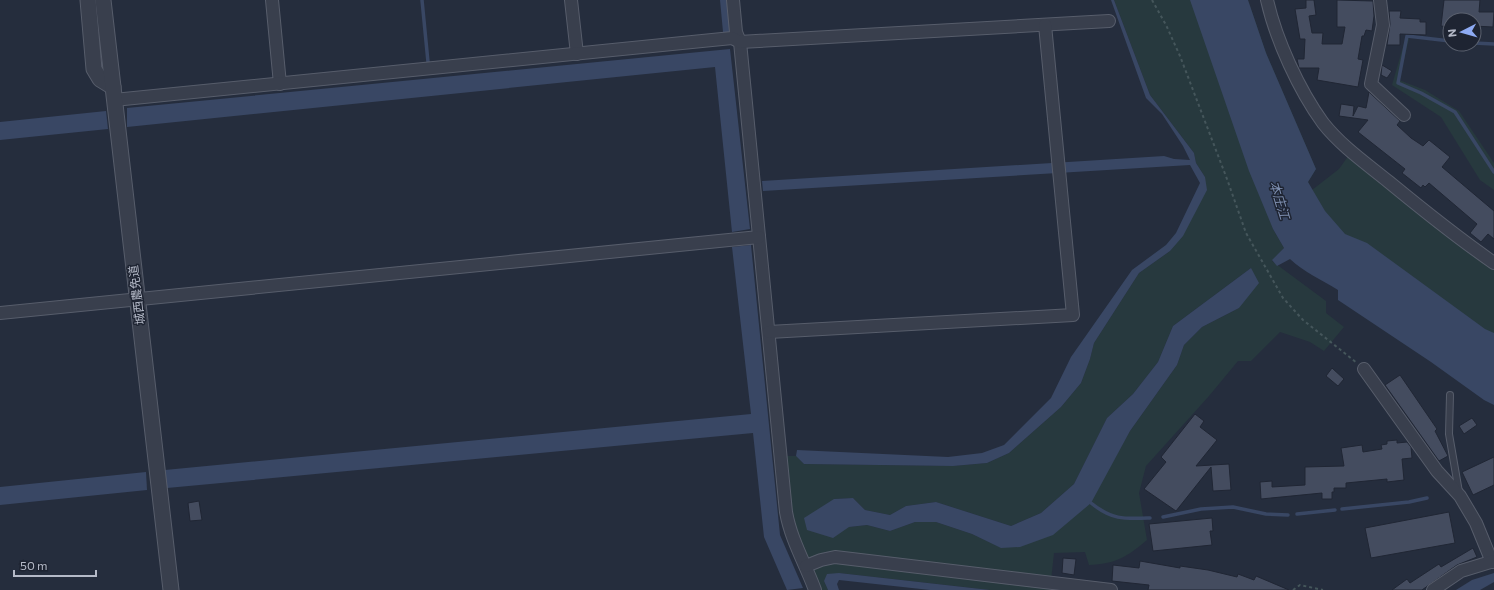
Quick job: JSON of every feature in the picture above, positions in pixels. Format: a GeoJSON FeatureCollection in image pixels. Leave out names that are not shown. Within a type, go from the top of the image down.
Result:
{"type":"FeatureCollection","features":[{"type":"Feature","properties":{"kind":"street"},"geometry":{"type":"LineString","coordinates":[[88,0],[94,69],[100,80],[113,93],[280,84],[732,38],[740,42],[1109,21]]}},
{"type":"Feature","properties":{"kind":"street","name":"城西農免道"},"geometry":{"type":"LineString","coordinates":[[103,0],[171,590]]}},
{"type":"Feature","properties":{"kind":"street"},"geometry":{"type":"LineString","coordinates":[[272,0],[280,84]]}},
{"type":"Feature","properties":{"kind":"street"},"geometry":{"type":"LineString","coordinates":[[571,0],[577,54]]}},
{"type":"Feature","properties":{"kind":"street"},"geometry":{"type":"LineString","coordinates":[[733,0],[736,32],[740,42],[788,523],[795,547],[806,566],[815,590]]}},
{"type":"Feature","properties":{"kind":"street"},"geometry":{"type":"LineString","coordinates":[[1267,0],[1286,56],[1303,92],[1324,124],[1352,152],[1463,242],[1494,263]]}},
{"type":"Feature","properties":{"kind":"street"},"geometry":{"type":"LineString","coordinates":[[1380,0],[1383,25],[1372,73],[1371,84],[1404,115]]}},
{"type":"Feature","properties":{"kind":"street"},"geometry":{"type":"LineString","coordinates":[[769,332],[1074,315],[1044,25]]}},
{"type":"Feature","properties":{"kind":"street"},"geometry":{"type":"LineString","coordinates":[[0,313],[759,236]]}},
{"type":"Feature","properties":{"kind":"street"},"geometry":{"type":"LineString","coordinates":[[1364,369],[1437,471],[1460,496],[1476,522],[1493,561],[1461,572],[1433,590]]}},
{"type":"Feature","properties":{"kind":"street"},"geometry":{"type":"LineString","coordinates":[[806,566],[821,560],[835,557],[1111,590]]}},
{"type":"Feature","properties":{"kind":"lane"},"geometry":{"type":"LineString","coordinates":[[1450,395],[1449,434],[1460,496]]}},
{"type":"Feature","properties":{"kind":"path"},"geometry":{"type":"LineString","coordinates":[[1152,0],[1166,25],[1180,56],[1227,178],[1246,233],[1280,292],[1303,320],[1364,369]]}},
{"type":"Feature","properties":{"kind":"path"},"geometry":{"type":"LineString","coordinates":[[1293,590],[1300,585],[1323,590]]}},
{"type":"Feature","properties":{"kind":"shaded area"},"geometry":{"type":"Polygon","coordinates":[[[1114,0],[1201,0],[1273,229],[1284,248],[1272,261],[1326,301],[1326,313],[1344,327],[1324,351],[1310,342],[1280,332],[1251,361],[1238,361],[1209,396],[1146,466],[1139,493],[1147,540],[1127,555],[1114,561],[1089,565],[1085,552],[1054,553],[1050,590],[990,590],[839,573],[824,581],[828,590],[820,590],[793,526],[786,456],[796,456],[804,464],[953,466],[987,463],[1009,453],[1061,407],[1081,383],[1094,343],[1139,273],[1170,251],[1205,177],[1196,163],[1194,153],[1150,95],[1114,0]],[[1251,268],[1173,326],[1158,362],[1133,394],[1107,418],[1074,484],[1041,513],[1011,526],[936,502],[906,506],[890,515],[865,510],[853,498],[834,499],[849,527],[867,525],[890,531],[915,522],[936,522],[972,534],[1002,548],[1114,459],[1130,431],[1177,365],[1184,345],[1202,327],[1239,308],[1251,268]]]}},
{"type":"Feature","properties":{"kind":"shaded area"},"geometry":{"type":"Polygon","coordinates":[[[1248,0],[1266,53],[1316,169],[1308,182],[1312,190],[1339,169],[1349,155],[1494,269],[1494,346],[1302,214],[1248,0]]]}},
{"type":"Feature","properties":{"kind":"shaded area"},"geometry":{"type":"Polygon","coordinates":[[[1406,36],[1409,39],[1399,80],[1425,90],[1459,111],[1494,163],[1494,190],[1480,180],[1441,117],[1392,85],[1406,36]]]}},
{"type":"Feature","properties":{"kind":"water"},"geometry":{"type":"Polygon","coordinates":[[[720,0],[727,0],[731,33],[723,32],[720,0]]]}},
{"type":"Feature","properties":{"kind":"water"},"geometry":{"type":"Polygon","coordinates":[[[1111,0],[1114,0],[1150,95],[1194,153],[1196,163],[1205,177],[1207,190],[1183,236],[1170,251],[1139,273],[1094,343],[1081,383],[1061,407],[1009,453],[987,463],[953,466],[804,464],[796,456],[797,450],[948,457],[982,453],[1004,445],[1051,398],[1071,357],[1132,270],[1166,245],[1176,233],[1200,183],[1190,165],[763,191],[762,181],[1164,156],[1174,159],[1190,160],[1183,146],[1162,114],[1146,98],[1111,0]]]}},
{"type":"Feature","properties":{"kind":"water","name":"本庄江"},"geometry":{"type":"Polygon","coordinates":[[[1190,0],[1248,0],[1266,53],[1316,169],[1308,182],[1325,211],[1345,234],[1367,243],[1485,329],[1494,333],[1494,405],[1484,400],[1431,362],[1338,300],[1338,290],[1307,272],[1290,259],[1277,266],[1272,260],[1284,248],[1273,229],[1249,171],[1190,0]]]}},
{"type":"Feature","properties":{"kind":"water"},"geometry":{"type":"Polygon","coordinates":[[[730,49],[750,229],[732,232],[715,67],[127,127],[127,108],[730,49]]]}},
{"type":"Feature","properties":{"kind":"water"},"geometry":{"type":"Polygon","coordinates":[[[106,111],[108,129],[0,140],[0,122],[106,111]]]}},
{"type":"Feature","properties":{"kind":"water"},"geometry":{"type":"Polygon","coordinates":[[[751,245],[780,535],[803,588],[787,590],[764,537],[753,433],[167,488],[165,470],[751,414],[732,247],[751,245]]]}},
{"type":"Feature","properties":{"kind":"water"},"geometry":{"type":"Polygon","coordinates":[[[1251,268],[1259,283],[1239,308],[1202,327],[1184,345],[1177,365],[1130,431],[1091,503],[1053,535],[1020,547],[1001,548],[972,534],[936,522],[915,522],[890,531],[867,525],[849,527],[833,538],[807,530],[804,518],[834,499],[853,498],[865,510],[890,515],[906,506],[936,502],[1011,526],[1041,513],[1074,484],[1107,418],[1133,394],[1158,362],[1173,326],[1251,268]]]}},
{"type":"Feature","properties":{"kind":"water"},"geometry":{"type":"Polygon","coordinates":[[[146,472],[147,490],[0,505],[0,487],[146,472]]]}},
{"type":"Feature","properties":{"kind":"water"},"geometry":{"type":"Polygon","coordinates":[[[839,573],[990,590],[930,590],[839,580],[837,584],[839,590],[828,590],[824,581],[827,574],[839,573]]]}},
{"type":"Feature","properties":{"kind":"water"},"geometry":{"type":"Polygon","coordinates":[[[1494,573],[1494,582],[1480,590],[1456,590],[1472,580],[1494,573]]]}},
{"type":"Feature","properties":{"kind":"building"},"geometry":{"type":"Polygon","coordinates":[[[1306,0],[1314,0],[1316,15],[1309,16],[1312,33],[1323,33],[1322,44],[1342,44],[1345,27],[1337,27],[1337,0],[1373,1],[1374,16],[1372,31],[1366,30],[1364,36],[1362,36],[1358,59],[1363,60],[1358,87],[1317,80],[1319,68],[1299,68],[1297,59],[1304,59],[1305,39],[1300,39],[1295,9],[1306,8],[1306,0]]]}},
{"type":"Feature","properties":{"kind":"building"},"geometry":{"type":"Polygon","coordinates":[[[1444,0],[1480,0],[1479,12],[1443,12],[1444,0]]]}},
{"type":"Feature","properties":{"kind":"building"},"geometry":{"type":"Polygon","coordinates":[[[1389,11],[1401,11],[1400,18],[1420,19],[1420,22],[1426,22],[1426,35],[1400,34],[1400,45],[1387,45],[1390,24],[1389,11]]]}},
{"type":"Feature","properties":{"kind":"building"},"geometry":{"type":"Polygon","coordinates":[[[1482,12],[1494,12],[1493,27],[1482,26],[1482,12]]]}},
{"type":"Feature","properties":{"kind":"building"},"geometry":{"type":"Polygon","coordinates":[[[1382,65],[1392,71],[1387,78],[1381,75],[1382,65]]]}},
{"type":"Feature","properties":{"kind":"building"},"geometry":{"type":"Polygon","coordinates":[[[1369,92],[1400,121],[1397,125],[1411,138],[1423,146],[1429,140],[1450,157],[1442,167],[1494,211],[1494,239],[1488,234],[1481,242],[1470,233],[1477,224],[1429,183],[1425,187],[1423,185],[1421,188],[1402,173],[1405,169],[1358,132],[1368,120],[1339,116],[1341,104],[1354,106],[1353,116],[1358,106],[1366,108],[1369,92]]]}},
{"type":"Feature","properties":{"kind":"building"},"geometry":{"type":"Polygon","coordinates":[[[1332,368],[1344,379],[1338,386],[1326,376],[1332,368]]]}},
{"type":"Feature","properties":{"kind":"building"},"geometry":{"type":"Polygon","coordinates":[[[1400,375],[1437,429],[1435,431],[1448,456],[1439,461],[1385,385],[1400,375]]]}},
{"type":"Feature","properties":{"kind":"building"},"geometry":{"type":"Polygon","coordinates":[[[1195,414],[1204,421],[1200,427],[1217,440],[1196,466],[1229,464],[1231,490],[1213,491],[1211,467],[1176,511],[1144,489],[1166,462],[1161,457],[1195,414]]]}},
{"type":"Feature","properties":{"kind":"building"},"geometry":{"type":"Polygon","coordinates":[[[1472,418],[1477,425],[1464,434],[1459,426],[1472,418]]]}},
{"type":"Feature","properties":{"kind":"building"},"geometry":{"type":"Polygon","coordinates":[[[1397,440],[1397,443],[1407,442],[1411,447],[1412,458],[1402,459],[1404,480],[1387,482],[1387,479],[1346,483],[1346,488],[1334,488],[1334,492],[1332,492],[1332,499],[1322,499],[1322,493],[1261,499],[1260,482],[1272,481],[1272,487],[1305,485],[1305,467],[1344,466],[1341,448],[1362,445],[1363,452],[1382,449],[1381,445],[1387,444],[1387,441],[1397,440]]]}},
{"type":"Feature","properties":{"kind":"building"},"geometry":{"type":"Polygon","coordinates":[[[1494,457],[1494,485],[1473,495],[1462,472],[1494,457]]]}},
{"type":"Feature","properties":{"kind":"building"},"geometry":{"type":"Polygon","coordinates":[[[199,501],[202,520],[190,521],[188,503],[199,501]]]}},
{"type":"Feature","properties":{"kind":"building"},"geometry":{"type":"Polygon","coordinates":[[[1449,512],[1455,543],[1371,558],[1365,528],[1449,512]]]}},
{"type":"Feature","properties":{"kind":"building"},"geometry":{"type":"Polygon","coordinates":[[[1212,518],[1213,531],[1210,531],[1212,545],[1153,551],[1149,524],[1212,518]]]}},
{"type":"Feature","properties":{"kind":"building"},"geometry":{"type":"Polygon","coordinates":[[[1473,548],[1477,557],[1457,565],[1422,590],[1392,590],[1407,579],[1410,583],[1439,564],[1441,567],[1473,548]]]}},
{"type":"Feature","properties":{"kind":"building"},"geometry":{"type":"Polygon","coordinates":[[[1063,558],[1076,559],[1074,575],[1062,573],[1063,558]]]}},
{"type":"Feature","properties":{"kind":"building"},"geometry":{"type":"Polygon","coordinates":[[[1140,561],[1180,568],[1180,566],[1208,570],[1237,577],[1238,574],[1254,580],[1256,576],[1289,590],[1148,590],[1149,585],[1112,581],[1113,565],[1139,568],[1140,561]]]}},
{"type":"Feature","properties":{"kind":"waterway"},"geometry":{"type":"LineString","coordinates":[[422,0],[428,62]]}},
{"type":"Feature","properties":{"kind":"waterway"},"geometry":{"type":"LineString","coordinates":[[1442,40],[1407,36],[1398,83],[1421,93],[1455,112],[1494,172]]}},
{"type":"Feature","properties":{"kind":"waterway"},"geometry":{"type":"LineString","coordinates":[[1482,43],[1494,44]]}},
{"type":"Feature","properties":{"kind":"waterway"},"geometry":{"type":"LineString","coordinates":[[1342,509],[1409,502],[1427,498]]}},
{"type":"Feature","properties":{"kind":"waterway"},"geometry":{"type":"LineString","coordinates":[[1091,503],[1105,513],[1119,517],[1150,518]]}},
{"type":"Feature","properties":{"kind":"waterway"},"geometry":{"type":"LineString","coordinates":[[1163,517],[1201,509],[1233,507],[1266,514],[1288,515]]}},
{"type":"Feature","properties":{"kind":"waterway"},"geometry":{"type":"LineString","coordinates":[[1297,514],[1335,510]]}}]}
